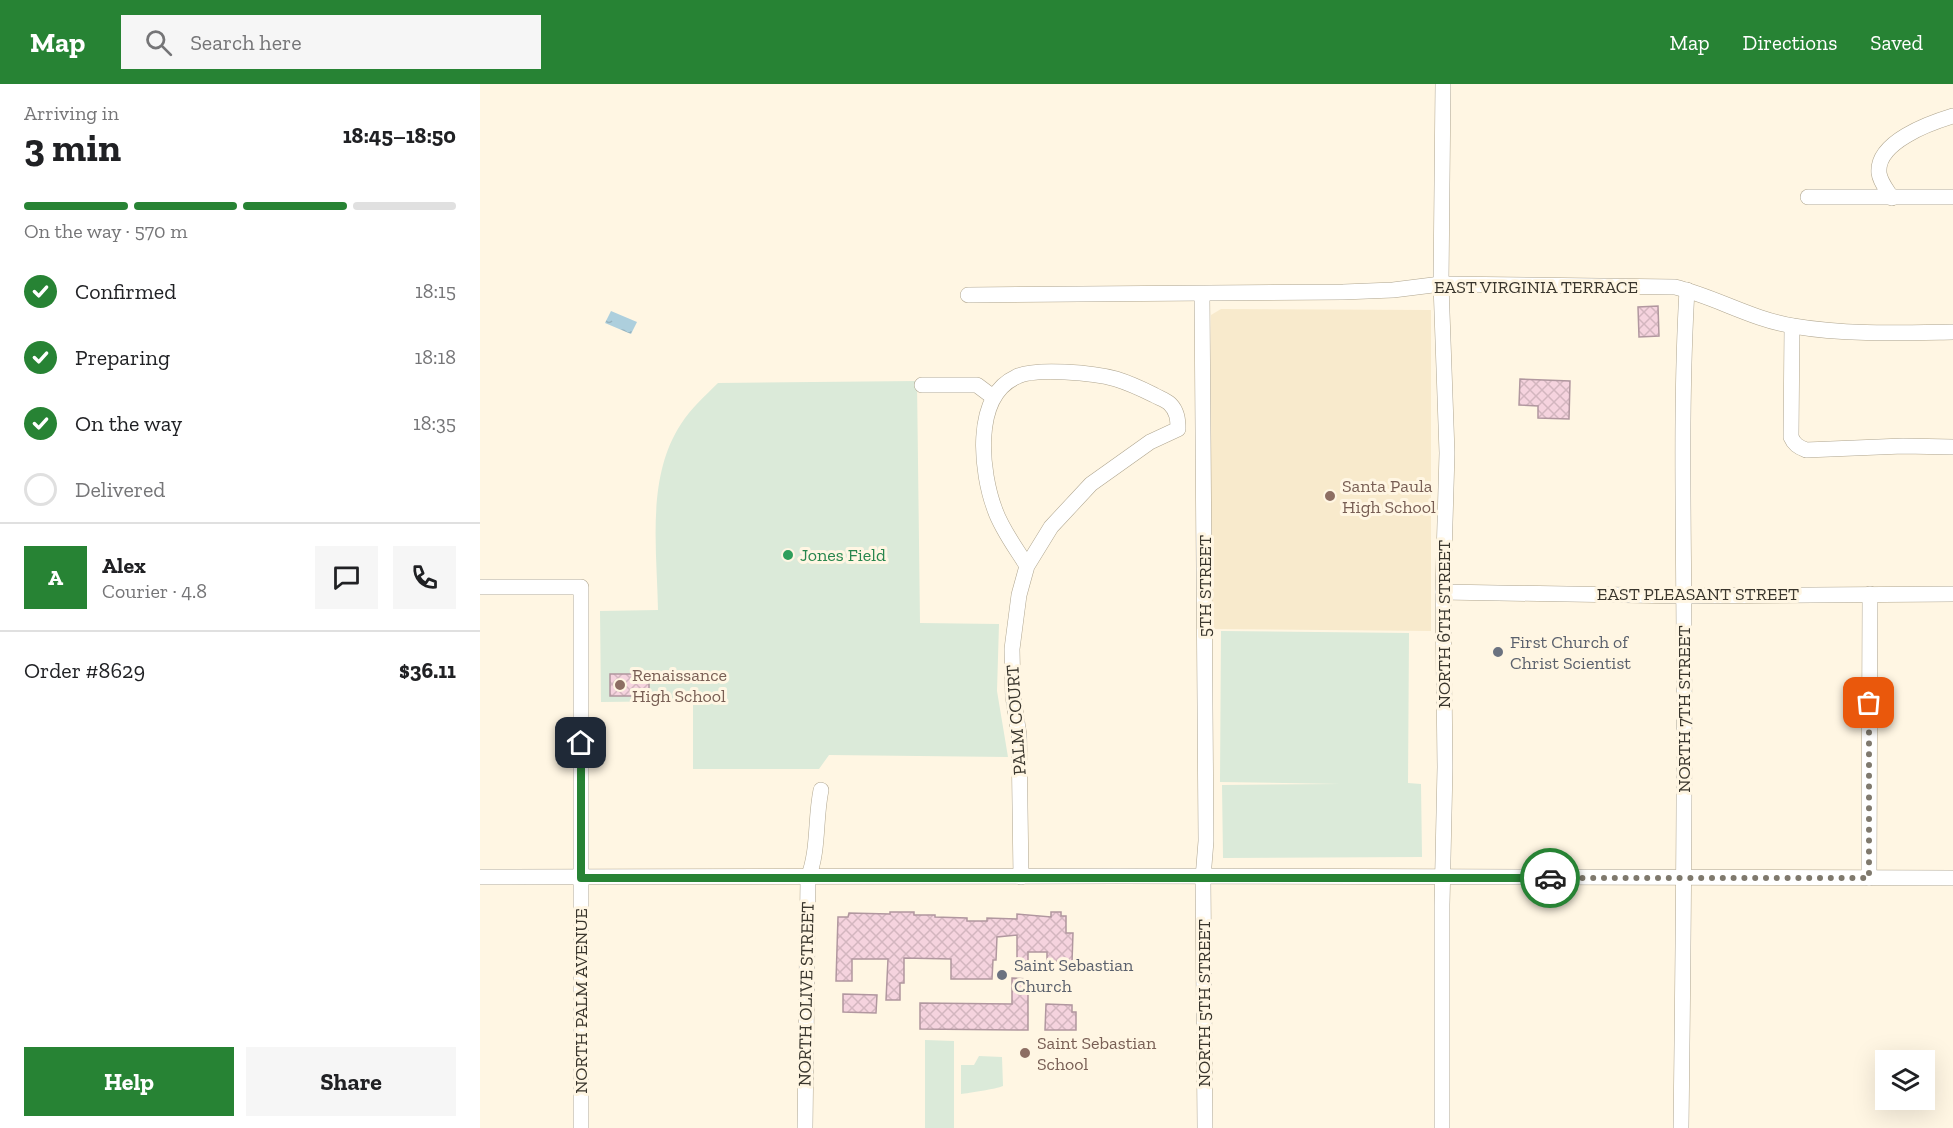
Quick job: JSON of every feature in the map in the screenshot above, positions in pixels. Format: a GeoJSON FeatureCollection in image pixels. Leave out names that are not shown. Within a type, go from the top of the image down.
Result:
{"type":"FeatureCollection","features":[{"type":"Feature","properties":{"kind":"street","name":"NORTH 6TH STREET"},"geometry":{"type":"LineString","coordinates":[[1442,1128],[1442,878],[1445,767],[1443,592],[1447,453],[1441,284],[1443,84]]}},
{"type":"Feature","properties":{"kind":"street"},"geometry":{"type":"LineString","coordinates":[[1892,198],[1879,174],[1879,166],[1885,154],[1896,143],[1917,129],[1953,116]]}},
{"type":"Feature","properties":{"kind":"street"},"geometry":{"type":"LineString","coordinates":[[1808,197],[1953,197]]}},
{"type":"Feature","properties":{"kind":"street","name":"EAST VIRGINIA TERRACE"},"geometry":{"type":"LineString","coordinates":[[968,295],[1393,290],[1441,284],[1675,287],[1748,314],[1792,326],[1858,333],[1953,332]]}},
{"type":"Feature","properties":{"kind":"street","name":"NORTH 7TH STREET"},"geometry":{"type":"LineString","coordinates":[[1681,1128],[1683,359],[1687,290]]}},
{"type":"Feature","properties":{"kind":"street","name":"5TH STREET"},"geometry":{"type":"LineString","coordinates":[[1202,294],[1206,841],[1203,878]]}},
{"type":"Feature","properties":{"kind":"street"},"geometry":{"type":"LineString","coordinates":[[1792,326],[1791,437],[1799,448],[1816,450],[1903,446],[1953,447]]}},
{"type":"Feature","properties":{"kind":"street","name":"PALM COURT"},"geometry":{"type":"LineString","coordinates":[[993,397],[1004,384],[1021,375],[1041,372],[1073,373],[1114,379],[1135,387],[1169,403],[1178,417],[1178,429],[1150,442],[1091,484],[1051,527],[1027,566],[1019,595],[1011,649],[1013,696],[1019,735],[1021,877]]}},
{"type":"Feature","properties":{"kind":"street"},"geometry":{"type":"LineString","coordinates":[[922,384],[977,385],[993,397],[984,435],[984,470],[995,512],[1027,566]]}},
{"type":"Feature","properties":{"kind":"street","name":"NORTH PALM AVENUE"},"geometry":{"type":"LineString","coordinates":[[480,587],[581,587],[581,1128]]}},
{"type":"Feature","properties":{"kind":"street","name":"EAST PLEASANT STREET"},"geometry":{"type":"LineString","coordinates":[[1443,592],[1684,596],[1953,594]]}},
{"type":"Feature","properties":{"kind":"street"},"geometry":{"type":"LineString","coordinates":[[1869,878],[1870,594]]}},
{"type":"Feature","properties":{"kind":"street","name":"NORTH OLIVE STREET"},"geometry":{"type":"LineString","coordinates":[[806,1128],[808,878],[814,862],[817,809],[821,790]]}},
{"type":"Feature","properties":{"kind":"street"},"geometry":{"type":"LineString","coordinates":[[480,878],[1953,878]]}},
{"type":"Feature","properties":{"kind":"street","name":"NORTH 5TH STREET"},"geometry":{"type":"LineString","coordinates":[[1203,878],[1205,1128]]}},
{"type":"Feature","properties":{"kind":"shaded area"},"geometry":{"type":"Polygon","coordinates":[[[1221,309],[1431,310],[1431,631],[1211,629],[1211,315],[1221,309]]]}},
{"type":"Feature","properties":{"kind":"green space","name":"Jones Field"},"geometry":{"type":"Polygon","coordinates":[[[917,381],[920,623],[999,624],[997,691],[1008,757],[829,755],[819,769],[693,769],[693,701],[601,702],[600,611],[658,610],[656,514],[662,467],[681,424],[698,402],[718,383],[917,381]]]}},
{"type":"Feature","properties":{"kind":"green space"},"geometry":{"type":"Polygon","coordinates":[[[1221,631],[1409,633],[1408,783],[1421,784],[1422,857],[1223,858],[1222,785],[1341,784],[1220,782],[1221,631]]]}},
{"type":"Feature","properties":{"kind":"green space"},"geometry":{"type":"Polygon","coordinates":[[[925,1040],[954,1041],[954,1128],[925,1128],[925,1040]]]}},
{"type":"Feature","properties":{"kind":"green space"},"geometry":{"type":"Polygon","coordinates":[[[979,1056],[1002,1057],[1003,1086],[961,1094],[961,1065],[974,1065],[979,1056]]]}},
{"type":"Feature","properties":{"kind":"water"},"geometry":{"type":"Polygon","coordinates":[[[611,311],[637,322],[631,334],[605,323],[611,311]]]}},
{"type":"Feature","properties":{"kind":"building"},"geometry":{"type":"Polygon","coordinates":[[[1658,306],[1659,336],[1639,337],[1638,307],[1658,306]]]}},
{"type":"Feature","properties":{"kind":"building"},"geometry":{"type":"Polygon","coordinates":[[[1520,379],[1570,381],[1569,419],[1538,418],[1538,406],[1519,405],[1520,379]]]}},
{"type":"Feature","properties":{"kind":"building"},"geometry":{"type":"Polygon","coordinates":[[[610,674],[649,674],[649,696],[610,696],[610,674]]]}},
{"type":"Feature","properties":{"kind":"building"},"geometry":{"type":"Polygon","coordinates":[[[890,912],[914,912],[914,915],[987,921],[987,918],[1017,919],[1017,914],[1051,917],[1051,912],[1061,912],[1061,916],[1066,916],[1066,933],[1073,933],[1072,962],[1047,961],[1047,952],[1028,952],[1028,961],[1017,960],[1017,935],[997,937],[992,979],[951,979],[951,959],[904,958],[904,983],[900,983],[900,1000],[886,1000],[888,959],[852,959],[852,981],[836,981],[838,917],[848,917],[849,913],[890,914],[890,912]]]}},
{"type":"Feature","properties":{"kind":"building"},"geometry":{"type":"Polygon","coordinates":[[[1012,978],[1028,979],[1028,1030],[920,1029],[920,1003],[1012,1004],[1012,978]]]}},
{"type":"Feature","properties":{"kind":"building"},"geometry":{"type":"Polygon","coordinates":[[[843,994],[877,995],[876,1013],[843,1012],[843,994]]]}},
{"type":"Feature","properties":{"kind":"building"},"geometry":{"type":"Polygon","coordinates":[[[1046,1004],[1072,1005],[1072,1012],[1076,1012],[1076,1030],[1045,1030],[1046,1004]]]}},
{"type":"Feature","properties":{"kind":"way so far"},"geometry":{"type":"LineString","coordinates":[[1550,878],[1869,878],[1869,703]]}},
{"type":"Feature","properties":{"kind":"place","name":"Santa Paula High School"},"geometry":{"type":"Point","coordinates":[1330,496]}},
{"type":"Feature","properties":{"kind":"place","name":"Jones Field"},"geometry":{"type":"Point","coordinates":[788,555]}},
{"type":"Feature","properties":{"kind":"place","name":"First Church of Christ Scientist"},"geometry":{"type":"Point","coordinates":[1498,652]}},
{"type":"Feature","properties":{"kind":"place","name":"Renaissance High School"},"geometry":{"type":"Point","coordinates":[620,685]}},
{"type":"Feature","properties":{"kind":"place","name":"Saint Sebastian Church"},"geometry":{"type":"Point","coordinates":[1002,975]}},
{"type":"Feature","properties":{"kind":"place","name":"Saint Sebastian School"},"geometry":{"type":"Point","coordinates":[1025,1053]}},
{"type":"Feature","properties":{"kind":"route"},"geometry":{"type":"LineString","coordinates":[[581,743],[581,878],[1116,876],[1550,878]]}}]}
